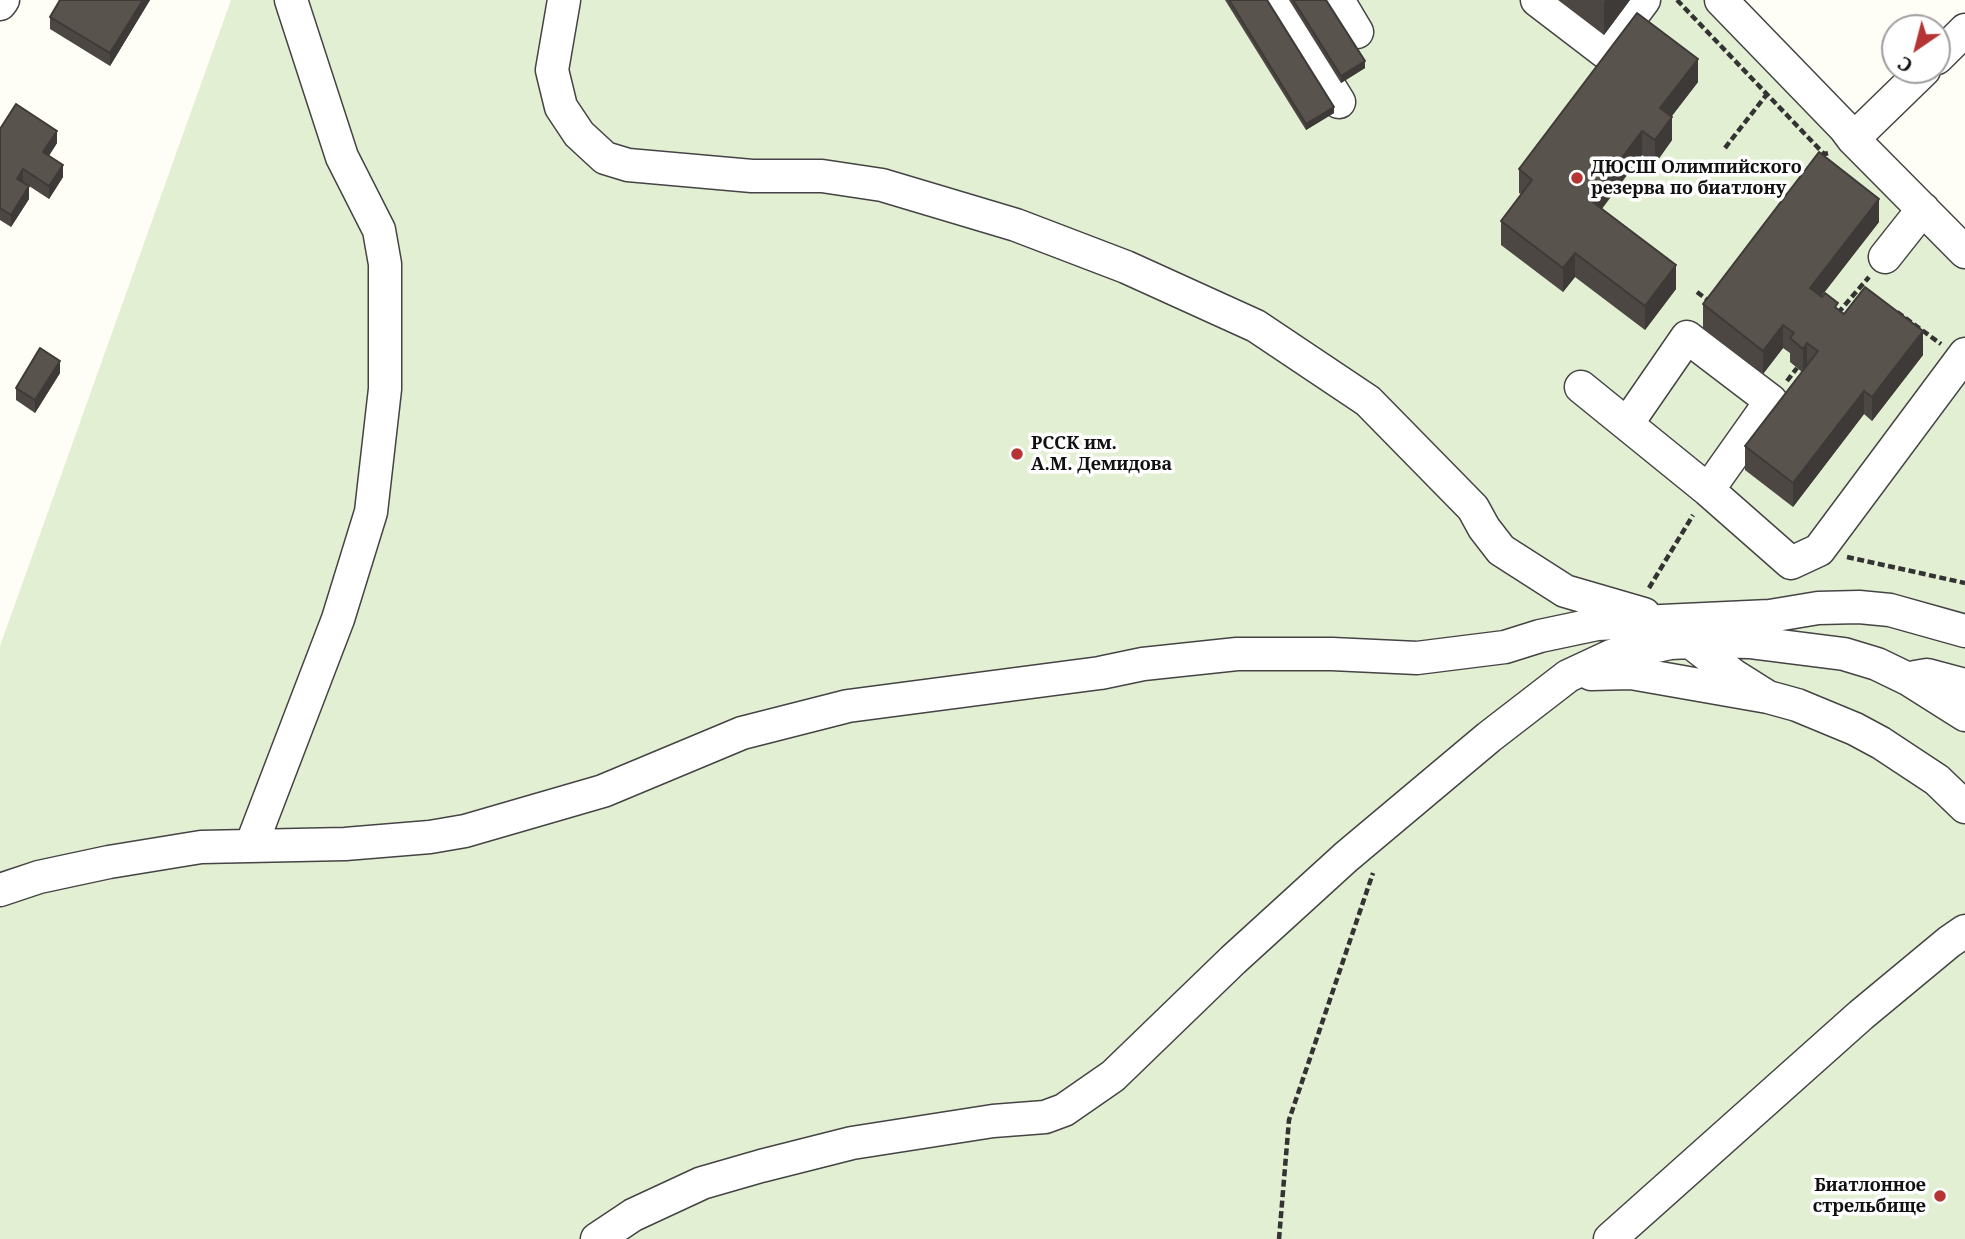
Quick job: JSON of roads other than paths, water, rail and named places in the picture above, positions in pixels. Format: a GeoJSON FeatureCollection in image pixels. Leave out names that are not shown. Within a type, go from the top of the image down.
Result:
{"type":"FeatureCollection","features":[{"type":"Feature","properties":{"kind":"street"},"geometry":{"type":"LineString","coordinates":[[251,846],[338,619],[371,512],[385,389],[385,264],[379,230],[342,157],[290,0]]}},
{"type":"Feature","properties":{"kind":"street"},"geometry":{"type":"LineString","coordinates":[[564,0],[552,70],[561,107],[579,134],[605,158],[628,165],[752,176],[822,176],[882,185],[1016,225],[1126,267],[1256,326],[1368,401],[1473,508],[1501,550],[1565,591],[1680,632],[1733,675],[1769,697]]}},
{"type":"Feature","properties":{"kind":"street"},"geometry":{"type":"LineString","coordinates":[[1276,0],[1339,102]]}},
{"type":"Feature","properties":{"kind":"street"},"geometry":{"type":"LineString","coordinates":[[1338,0],[1357,32]]}},
{"type":"Feature","properties":{"kind":"street"},"geometry":{"type":"LineString","coordinates":[[1537,0],[1605,52],[1644,0]]}},
{"type":"Feature","properties":{"kind":"street"},"geometry":{"type":"LineString","coordinates":[[1721,0],[1965,251]]}},
{"type":"Feature","properties":{"kind":"street"},"geometry":{"type":"LineString","coordinates":[[1951,44],[1965,30]]}},
{"type":"Feature","properties":{"kind":"street"},"geometry":{"type":"LineString","coordinates":[[1848,133],[1907,84]]}},
{"type":"Feature","properties":{"kind":"street"},"geometry":{"type":"LineString","coordinates":[[1885,257],[1923,209]]}},
{"type":"Feature","properties":{"kind":"street"},"geometry":{"type":"LineString","coordinates":[[1627,424],[1687,337],[1771,401],[1708,490]]}},
{"type":"Feature","properties":{"kind":"street"},"geometry":{"type":"LineString","coordinates":[[1581,387],[1708,490],[1791,562],[1819,550],[1963,356]]}},
{"type":"Feature","properties":{"kind":"street"},"geometry":{"type":"LineString","coordinates":[[0,890],[39,877],[109,862],[201,847],[345,844],[430,837],[465,831],[603,791],[742,733],[848,706],[1087,675],[1143,664],[1237,654],[1332,654],[1417,658],[1505,647],[1540,636],[1597,624],[1680,632],[1747,629],[1818,608],[1859,607],[1890,610],[1965,631]]}},
{"type":"Feature","properties":{"kind":"street"},"geometry":{"type":"LineString","coordinates":[[1747,629],[1877,664],[1908,679],[1965,715]]}},
{"type":"Feature","properties":{"kind":"street"},"geometry":{"type":"LineString","coordinates":[[597,1239],[633,1215],[702,1183],[761,1166],[852,1143],[993,1121],[1045,1117],[1063,1110],[1113,1076],[1233,960],[1346,857],[1489,737],[1569,676],[1611,656],[1670,643],[1680,632]]}},
{"type":"Feature","properties":{"kind":"street"},"geometry":{"type":"LineString","coordinates":[[1569,676],[1608,672],[1631,673],[1769,697],[1823,715],[1881,743],[1937,780],[1965,807]]}},
{"type":"Feature","properties":{"kind":"street"},"geometry":{"type":"LineString","coordinates":[[1908,679],[1927,675],[1965,685]]}},
{"type":"Feature","properties":{"kind":"street"},"geometry":{"type":"LineString","coordinates":[[1610,1239],[1861,1015],[1948,942],[1965,932]]}},
{"type":"Feature","properties":{"kind":"place","name":"ДЮСШ Олимпийского резерва по биатлону"},"geometry":{"type":"Point","coordinates":[1577,178]}},
{"type":"Feature","properties":{"kind":"place","name":"РССК им. А.М. Демидова"},"geometry":{"type":"Point","coordinates":[1017,454]}},
{"type":"Feature","properties":{"kind":"place","name":"Биатлонное стрельбище"},"geometry":{"type":"Point","coordinates":[1940,1196]}}]}
